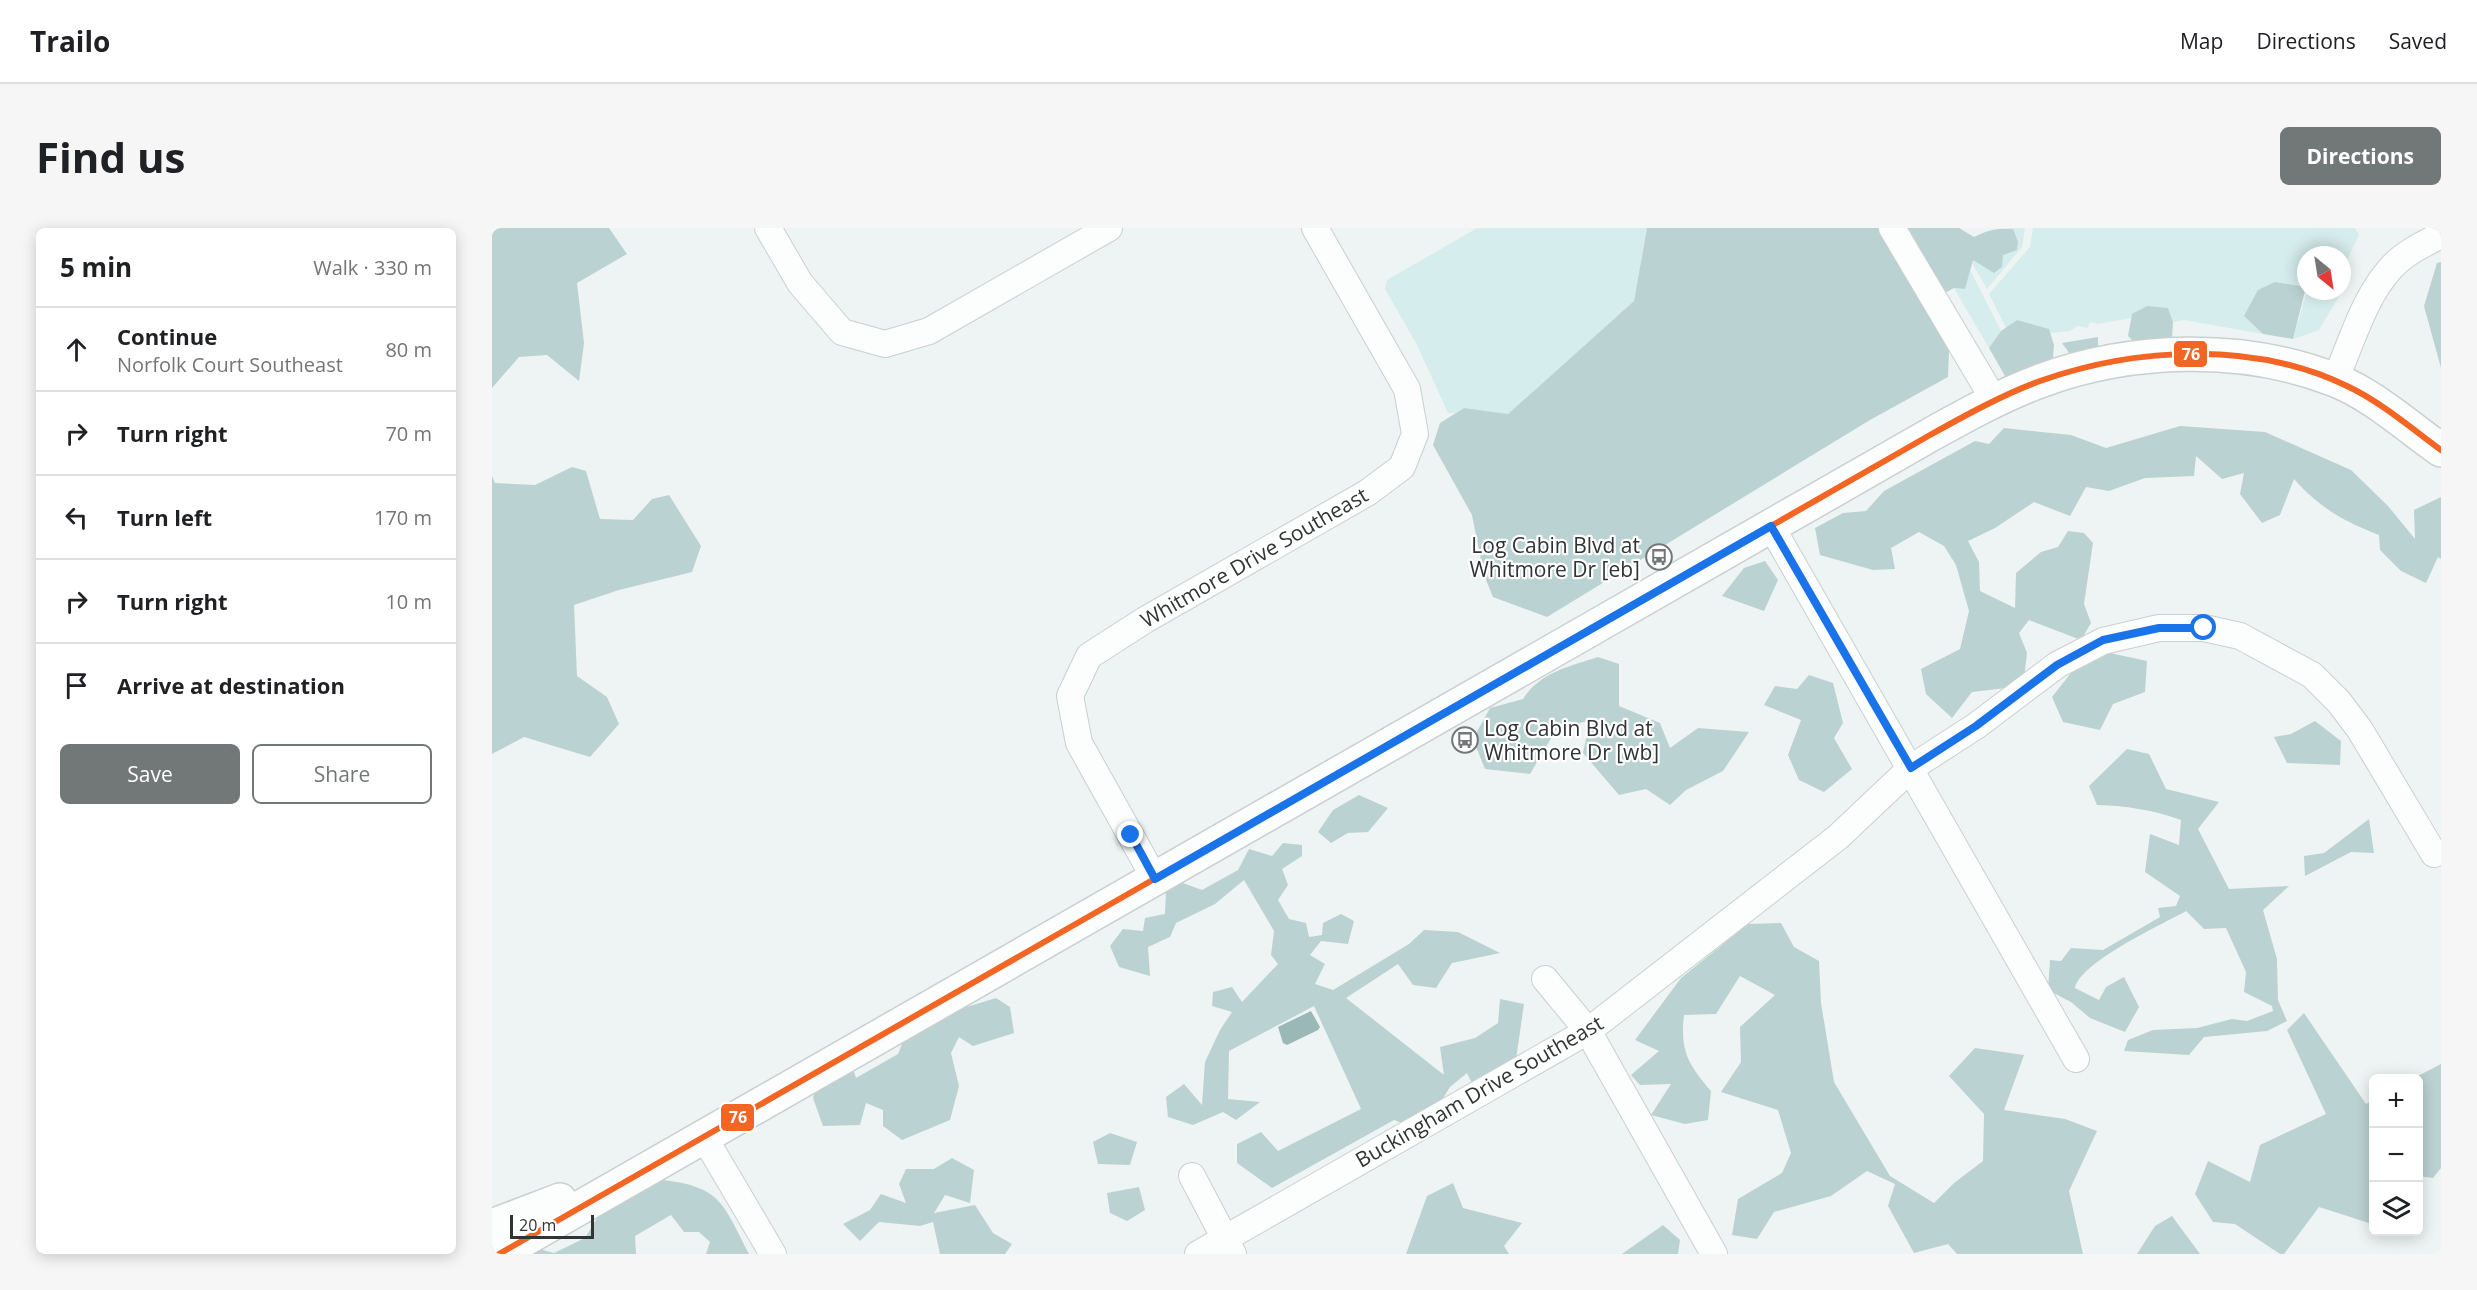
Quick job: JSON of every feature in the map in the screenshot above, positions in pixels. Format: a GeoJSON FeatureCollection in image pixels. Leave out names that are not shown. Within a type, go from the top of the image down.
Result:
{"type":"FeatureCollection","features":[{"type":"Feature","properties":{"kind":"street"},"geometry":{"type":"LineString","coordinates":[[768,228],[800,283],[842,332],[885,344],[929,331],[1109,228]]}},
{"type":"Feature","properties":{"kind":"street","name":"Whitmore Drive Southeast"},"geometry":{"type":"LineString","coordinates":[[1155,879],[1079,742],[1070,696],[1089,656],[1145,620],[1367,493],[1402,467],[1415,434],[1407,389],[1315,228]]}},
{"type":"Feature","properties":{"kind":"street"},"geometry":{"type":"LineString","coordinates":[[1892,228],[1995,400]]}},
{"type":"Feature","properties":{"kind":"street"},"geometry":{"type":"LineString","coordinates":[[2335,380],[2372,297],[2391,268],[2415,249],[2441,235]]}},
{"type":"Feature","properties":{"kind":"street"},"geometry":{"type":"LineString","coordinates":[[498,1254],[1995,400],[2052,377],[2097,365],[2156,355],[2217,355],[2280,364],[2335,380],[2368,398],[2441,450]]}},
{"type":"Feature","properties":{"kind":"street"},"geometry":{"type":"LineString","coordinates":[[1771,526],[2076,1059]]}},
{"type":"Feature","properties":{"kind":"street","name":"Buckingham Drive Southeast"},"geometry":{"type":"LineString","coordinates":[[1198,1254],[1229,1247],[1398,1137],[1588,1031],[1838,837],[1911,768],[1976,726],[2057,665],[2103,640],[2159,628],[2204,628],[2240,636],[2279,655],[2312,675],[2339,702],[2360,730],[2434,854]]}},
{"type":"Feature","properties":{"kind":"street"},"geometry":{"type":"LineString","coordinates":[[1545,979],[1588,1031],[1714,1254]]}},
{"type":"Feature","properties":{"kind":"street"},"geometry":{"type":"LineString","coordinates":[[704,1137],[773,1254]]}},
{"type":"Feature","properties":{"kind":"street"},"geometry":{"type":"LineString","coordinates":[[492,1226],[660,1162]]}},
{"type":"Feature","properties":{"kind":"street"},"geometry":{"type":"LineString","coordinates":[[1192,1176],[1229,1247]]}},
{"type":"Feature","properties":{"kind":"shaded area"},"geometry":{"type":"Polygon","coordinates":[[[492,228],[609,228],[627,254],[577,283],[584,343],[579,381],[547,355],[519,357],[492,388],[492,228]]]}},
{"type":"Feature","properties":{"kind":"shaded area"},"geometry":{"type":"Polygon","coordinates":[[[1477,228],[1647,228],[1634,301],[1508,414],[1464,408],[1455,413],[1448,413],[1417,345],[1385,289],[1387,280],[1477,228]]]}},
{"type":"Feature","properties":{"kind":"shaded area"},"geometry":{"type":"Polygon","coordinates":[[[1647,228],[1959,228],[1974,237],[1993,230],[2013,229],[2018,242],[2017,250],[2003,255],[2002,267],[1994,273],[1973,260],[1965,289],[1954,288],[1925,304],[1949,351],[1948,377],[1870,420],[1547,617],[1493,597],[1484,575],[1472,515],[1433,445],[1440,423],[1464,408],[1508,414],[1634,301],[1647,228]]]}},
{"type":"Feature","properties":{"kind":"shaded area"},"geometry":{"type":"Polygon","coordinates":[[[2010,228],[2025,228],[2022,247],[1987,289],[1972,263],[1973,260],[2003,255],[2013,229],[2010,228]]]}},
{"type":"Feature","properties":{"kind":"shaded area"},"geometry":{"type":"Polygon","coordinates":[[[2033,228],[2355,228],[2359,235],[2351,252],[2351,246],[2297,246],[2297,286],[2275,282],[2244,316],[2263,334],[2184,320],[2173,322],[2168,308],[2132,314],[2131,318],[2098,324],[2091,322],[2087,328],[2078,326],[2069,331],[2050,333],[2048,329],[2017,320],[2006,328],[1989,294],[2030,247],[2033,228]]]}},
{"type":"Feature","properties":{"kind":"shaded area"},"geometry":{"type":"Polygon","coordinates":[[[2441,262],[2441,368],[2424,306],[2437,263],[2441,262]]]}},
{"type":"Feature","properties":{"kind":"shaded area"},"geometry":{"type":"Polygon","coordinates":[[[1970,270],[2001,331],[1989,348],[1954,288],[1965,289],[1970,270]]]}},
{"type":"Feature","properties":{"kind":"shaded area"},"geometry":{"type":"Polygon","coordinates":[[[2275,282],[2297,286],[2297,300],[2303,300],[2293,339],[2263,334],[2244,316],[2258,290],[2275,282]]]}},
{"type":"Feature","properties":{"kind":"shaded area"},"geometry":{"type":"Polygon","coordinates":[[[2304,300],[2337,300],[2319,330],[2293,339],[2304,300]]]}},
{"type":"Feature","properties":{"kind":"shaded area"},"geometry":{"type":"Polygon","coordinates":[[[2147,306],[2168,308],[2173,322],[2171,353],[2147,355],[2128,336],[2132,314],[2147,306]]]}},
{"type":"Feature","properties":{"kind":"shaded area"},"geometry":{"type":"Polygon","coordinates":[[[2017,320],[2049,329],[2054,345],[2052,370],[2009,383],[1989,348],[2001,331],[2017,320]]]}},
{"type":"Feature","properties":{"kind":"shaded area"},"geometry":{"type":"Polygon","coordinates":[[[2098,337],[2098,349],[2072,357],[2062,343],[2098,337]]]}},
{"type":"Feature","properties":{"kind":"shaded area"},"geometry":{"type":"Polygon","coordinates":[[[2180,426],[2265,432],[2351,470],[2388,506],[2415,539],[2414,510],[2441,497],[2441,559],[2438,557],[2426,583],[2401,571],[2380,550],[2379,535],[2333,513],[2313,498],[2294,479],[2280,515],[2262,523],[2240,494],[2244,473],[2222,479],[2196,456],[2194,476],[2145,478],[2109,491],[2086,487],[2070,516],[2034,502],[1995,528],[1968,541],[1979,562],[1980,591],[2015,608],[2016,573],[2041,552],[2058,547],[2068,531],[2084,533],[2093,543],[2084,604],[2091,623],[2081,640],[2029,620],[2019,633],[2027,653],[2023,686],[1972,692],[1952,718],[1926,694],[1921,669],[1960,649],[1969,611],[1956,565],[1944,546],[1919,532],[1891,548],[1895,569],[1873,570],[1820,555],[1815,528],[1843,513],[1866,511],[1884,491],[1975,441],[1989,444],[2004,428],[2071,435],[2106,448],[2180,426]]]}},
{"type":"Feature","properties":{"kind":"shaded area"},"geometry":{"type":"Polygon","coordinates":[[[572,467],[586,471],[600,519],[633,520],[652,499],[669,495],[701,546],[692,572],[619,590],[574,605],[577,676],[607,697],[619,724],[590,757],[524,737],[492,754],[492,476],[495,483],[535,485],[572,467]]]}},
{"type":"Feature","properties":{"kind":"shaded area"},"geometry":{"type":"Polygon","coordinates":[[[1765,561],[1778,580],[1764,611],[1722,596],[1744,568],[1765,561]]]}},
{"type":"Feature","properties":{"kind":"shaded area"},"geometry":{"type":"Polygon","coordinates":[[[2110,653],[2147,661],[2145,692],[2113,704],[2100,730],[2063,722],[2052,697],[2071,673],[2110,653]]]}},
{"type":"Feature","properties":{"kind":"shaded area"},"geometry":{"type":"Polygon","coordinates":[[[1598,657],[1619,664],[1619,706],[1660,723],[1670,748],[1698,728],[1749,732],[1723,771],[1686,790],[1670,805],[1646,789],[1619,795],[1583,753],[1590,720],[1556,730],[1530,774],[1485,769],[1473,739],[1490,708],[1523,699],[1546,677],[1566,667],[1598,657]]]}},
{"type":"Feature","properties":{"kind":"shaded area"},"geometry":{"type":"Polygon","coordinates":[[[1809,675],[1833,683],[1843,723],[1834,738],[1852,769],[1824,792],[1799,780],[1788,755],[1801,720],[1764,705],[1775,686],[1797,689],[1809,675]]]}},
{"type":"Feature","properties":{"kind":"shaded area"},"geometry":{"type":"Polygon","coordinates":[[[2315,721],[2341,741],[2340,765],[2287,763],[2274,737],[2291,734],[2315,721]]]}},
{"type":"Feature","properties":{"kind":"shaded area"},"geometry":{"type":"Polygon","coordinates":[[[2127,749],[2149,754],[2166,789],[2219,802],[2198,829],[2229,889],[2289,886],[2263,910],[2277,959],[2278,1000],[2287,1021],[2267,1031],[2204,1037],[2189,1055],[2124,1051],[2128,1040],[2153,1030],[2197,1028],[2232,1019],[2247,1021],[2273,1011],[2272,1006],[2244,992],[2246,972],[2226,928],[2204,929],[2186,911],[2123,945],[2091,967],[2080,978],[2075,988],[2099,1000],[2106,987],[2124,977],[2139,1007],[2125,1032],[2090,1018],[2071,1002],[2048,990],[2050,960],[2061,961],[2071,948],[2103,950],[2160,917],[2158,908],[2176,906],[2180,896],[2145,872],[2150,834],[2179,845],[2181,820],[2140,809],[2097,805],[2089,786],[2127,749]]]}},
{"type":"Feature","properties":{"kind":"shaded area"},"geometry":{"type":"Polygon","coordinates":[[[1359,795],[1388,808],[1368,832],[1348,833],[1331,843],[1318,832],[1333,810],[1359,795]]]}},
{"type":"Feature","properties":{"kind":"shaded area"},"geometry":{"type":"Polygon","coordinates":[[[2369,819],[2374,853],[2351,852],[2305,876],[2304,856],[2324,853],[2369,819]]]}},
{"type":"Feature","properties":{"kind":"shaded area"},"geometry":{"type":"Polygon","coordinates":[[[1283,843],[1302,845],[1302,856],[1282,869],[1288,885],[1278,900],[1289,919],[1306,923],[1309,937],[1322,935],[1323,923],[1341,914],[1354,921],[1348,944],[1321,941],[1310,955],[1325,964],[1315,984],[1333,990],[1409,944],[1424,930],[1458,932],[1500,953],[1452,963],[1436,988],[1413,985],[1398,964],[1346,998],[1444,1075],[1440,1047],[1475,1038],[1498,1023],[1500,999],[1524,1004],[1513,1080],[1479,1098],[1467,1073],[1450,1087],[1423,1131],[1394,1120],[1272,1188],[1237,1163],[1237,1144],[1261,1132],[1278,1151],[1361,1109],[1314,1006],[1229,1051],[1228,1099],[1260,1102],[1236,1120],[1223,1112],[1193,1125],[1168,1117],[1166,1097],[1184,1084],[1202,1105],[1205,1062],[1220,1030],[1232,1012],[1212,1006],[1213,992],[1232,987],[1242,1002],[1278,964],[1271,955],[1274,931],[1244,880],[1215,904],[1176,923],[1170,937],[1148,947],[1150,976],[1119,967],[1110,946],[1123,929],[1143,931],[1145,918],[1165,914],[1166,890],[1180,882],[1202,890],[1238,870],[1249,849],[1272,856],[1283,843]]]}},
{"type":"Feature","properties":{"kind":"shaded area"},"geometry":{"type":"Polygon","coordinates":[[[1781,923],[1794,947],[1819,961],[1821,1003],[1834,1082],[1890,1176],[1934,1203],[1954,1183],[1983,1161],[1984,1114],[1949,1076],[1975,1048],[2024,1055],[2004,1110],[2065,1119],[2097,1131],[2069,1191],[2083,1254],[1957,1254],[1948,1244],[1914,1253],[1888,1206],[1895,1184],[1867,1171],[1831,1196],[1774,1212],[1757,1239],[1732,1235],[1738,1199],[1782,1173],[1791,1153],[1778,1110],[1721,1092],[1741,1062],[1740,1027],[1775,995],[1740,976],[1716,1014],[1684,1015],[1683,1038],[1687,1056],[1711,1091],[1708,1120],[1685,1124],[1651,1115],[1671,1084],[1640,1085],[1631,1075],[1659,1051],[1635,1040],[1681,978],[1748,924],[1781,923]]]}},
{"type":"Feature","properties":{"kind":"shaded area"},"geometry":{"type":"Polygon","coordinates":[[[996,998],[1010,1007],[1014,1033],[973,1046],[959,1037],[951,1053],[959,1086],[950,1120],[902,1140],[883,1126],[883,1110],[866,1103],[860,1125],[823,1126],[813,1098],[819,1078],[851,1063],[856,1078],[898,1054],[908,1029],[939,1022],[943,1010],[960,1009],[996,998]]]}},
{"type":"Feature","properties":{"kind":"shaded area"},"geometry":{"type":"Polygon","coordinates":[[[1311,1011],[1320,1027],[1318,1030],[1287,1045],[1283,1043],[1278,1027],[1311,1011]]]}},
{"type":"Feature","properties":{"kind":"shaded area"},"geometry":{"type":"Polygon","coordinates":[[[2304,1013],[2366,1104],[2369,1102],[2369,1223],[2319,1207],[2284,1254],[2280,1254],[2235,1224],[2213,1222],[2195,1194],[2208,1161],[2250,1182],[2260,1145],[2326,1114],[2287,1030],[2304,1013]]]}},
{"type":"Feature","properties":{"kind":"shaded area"},"geometry":{"type":"Polygon","coordinates":[[[2441,1064],[2441,1168],[2433,1178],[2423,1177],[2422,1074],[2441,1064]]]}},
{"type":"Feature","properties":{"kind":"shaded area"},"geometry":{"type":"Polygon","coordinates":[[[1110,1133],[1137,1142],[1130,1165],[1098,1164],[1093,1142],[1110,1133]]]}},
{"type":"Feature","properties":{"kind":"shaded area"},"geometry":{"type":"Polygon","coordinates":[[[952,1158],[974,1170],[970,1203],[945,1195],[934,1213],[975,1205],[993,1233],[1012,1244],[1005,1254],[940,1254],[933,1222],[920,1226],[879,1222],[860,1241],[843,1224],[870,1210],[881,1194],[906,1203],[899,1184],[906,1169],[934,1169],[952,1158]]]}},
{"type":"Feature","properties":{"kind":"shaded area"},"geometry":{"type":"Polygon","coordinates":[[[655,1179],[693,1186],[716,1198],[732,1220],[749,1254],[706,1254],[710,1242],[699,1232],[684,1232],[671,1215],[635,1236],[636,1254],[535,1254],[539,1249],[554,1253],[585,1238],[612,1194],[655,1179]]]}},
{"type":"Feature","properties":{"kind":"shaded area"},"geometry":{"type":"Polygon","coordinates":[[[1453,1183],[1463,1208],[1522,1223],[1504,1246],[1509,1254],[1406,1254],[1427,1196],[1453,1183]]]}},
{"type":"Feature","properties":{"kind":"shaded area"},"geometry":{"type":"Polygon","coordinates":[[[1139,1187],[1145,1210],[1127,1221],[1110,1213],[1107,1193],[1139,1187]]]}},
{"type":"Feature","properties":{"kind":"shaded area"},"geometry":{"type":"Polygon","coordinates":[[[2172,1216],[2200,1254],[2137,1254],[2155,1226],[2172,1216]]]}},
{"type":"Feature","properties":{"kind":"shaded area"},"geometry":{"type":"Polygon","coordinates":[[[1663,1225],[1680,1240],[1678,1254],[1622,1254],[1663,1225]]]}},
{"type":"Feature","properties":{"kind":"transit line","name":"76"},"geometry":{"type":"LineString","coordinates":[[499,1254],[1930,435],[1984,406],[2040,381],[2115,361],[2155,356],[2195,354],[2273,361],[2311,371],[2360,392],[2441,450]]}},
{"type":"Feature","properties":{"kind":"place","name":"Log Cabin Blvd at Whitmore Dr [eb]"},"geometry":{"type":"Point","coordinates":[1659,557]}},
{"type":"Feature","properties":{"kind":"place","name":"Log Cabin Blvd at Whitmore Dr [wb]"},"geometry":{"type":"Point","coordinates":[1465,740]}},
{"type":"Feature","properties":{"kind":"route"},"geometry":{"type":"LineString","coordinates":[[1131,835],[1155,879],[1771,526],[1911,768],[1976,726],[2057,665],[2103,640],[2159,628],[2204,628]]}}]}
